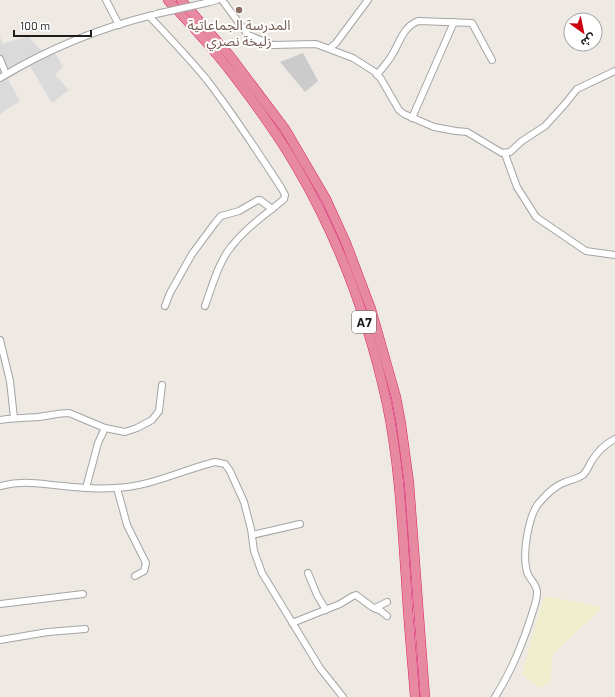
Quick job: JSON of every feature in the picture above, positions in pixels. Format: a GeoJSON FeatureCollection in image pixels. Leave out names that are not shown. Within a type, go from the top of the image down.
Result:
{"type":"FeatureCollection","features":[{"type":"Feature","properties":{"kind":"highway","name":"A7"},"geometry":{"type":"LineString","coordinates":[[168,0],[230,70],[258,108],[296,166],[340,252],[361,311],[387,405],[396,459],[415,697]]}},
{"type":"Feature","properties":{"kind":"highway","name":"A7"},"geometry":{"type":"LineString","coordinates":[[181,0],[230,56],[285,129],[326,199],[346,243],[371,309],[396,397],[401,424],[409,483],[425,697]]}},
{"type":"Feature","properties":{"kind":"street"},"geometry":{"type":"LineString","coordinates":[[106,0],[119,25]]}},
{"type":"Feature","properties":{"kind":"street"},"geometry":{"type":"LineString","coordinates":[[222,0],[248,35],[274,45],[316,44],[330,48],[353,58],[377,75],[398,110],[412,118],[434,127],[452,131],[467,132],[505,154],[517,187],[536,217],[586,251],[615,255]]}},
{"type":"Feature","properties":{"kind":"street"},"geometry":{"type":"LineString","coordinates":[[330,48],[336,43],[368,0]]}},
{"type":"Feature","properties":{"kind":"street"},"geometry":{"type":"LineString","coordinates":[[0,78],[64,44],[149,16],[213,1]]}},
{"type":"Feature","properties":{"kind":"street"},"geometry":{"type":"LineString","coordinates":[[149,16],[208,82],[258,151],[282,189],[285,197],[248,228],[230,248],[221,263],[204,306]]}},
{"type":"Feature","properties":{"kind":"street"},"geometry":{"type":"LineString","coordinates":[[377,75],[392,54],[403,34],[411,24],[418,21],[468,22],[473,24],[477,35],[492,60]]}},
{"type":"Feature","properties":{"kind":"street"},"geometry":{"type":"LineString","coordinates":[[412,118],[454,22]]}},
{"type":"Feature","properties":{"kind":"street"},"geometry":{"type":"LineString","coordinates":[[0,60],[6,74]]}},
{"type":"Feature","properties":{"kind":"street"},"geometry":{"type":"LineString","coordinates":[[505,154],[510,152],[522,141],[545,126],[577,89],[615,71]]}},
{"type":"Feature","properties":{"kind":"street"},"geometry":{"type":"LineString","coordinates":[[164,306],[192,254],[219,218],[239,211],[258,200],[264,202],[272,208]]}},
{"type":"Feature","properties":{"kind":"street"},"geometry":{"type":"LineString","coordinates":[[0,340],[10,381],[14,418]]}},
{"type":"Feature","properties":{"kind":"street"},"geometry":{"type":"LineString","coordinates":[[0,420],[69,413],[105,428],[125,432],[137,428],[152,420],[159,411],[162,384]]}},
{"type":"Feature","properties":{"kind":"street"},"geometry":{"type":"LineString","coordinates":[[86,488],[98,443],[105,428]]}},
{"type":"Feature","properties":{"kind":"street"},"geometry":{"type":"LineString","coordinates":[[495,697],[510,671],[527,629],[538,592],[527,573],[526,567],[527,541],[532,513],[551,491],[564,482],[574,480],[582,475],[597,453],[604,446],[615,440]]}},
{"type":"Feature","properties":{"kind":"street"},"geometry":{"type":"LineString","coordinates":[[0,486],[11,483],[25,482],[86,488],[116,488],[152,481],[220,462],[228,467],[244,502],[248,514],[257,562],[320,668],[343,697]]}},
{"type":"Feature","properties":{"kind":"street"},"geometry":{"type":"LineString","coordinates":[[116,488],[127,524],[146,563],[144,571],[135,576]]}},
{"type":"Feature","properties":{"kind":"street"},"geometry":{"type":"LineString","coordinates":[[252,535],[300,524]]}},
{"type":"Feature","properties":{"kind":"street"},"geometry":{"type":"LineString","coordinates":[[308,572],[317,596],[326,610]]}},
{"type":"Feature","properties":{"kind":"street"},"geometry":{"type":"LineString","coordinates":[[0,604],[83,594]]}},
{"type":"Feature","properties":{"kind":"street"},"geometry":{"type":"LineString","coordinates":[[292,623],[326,610],[356,595],[387,616]]}},
{"type":"Feature","properties":{"kind":"street"},"geometry":{"type":"LineString","coordinates":[[375,608],[387,602]]}},
{"type":"Feature","properties":{"kind":"street"},"geometry":{"type":"LineString","coordinates":[[0,640],[48,632],[85,629]]}},
{"type":"Feature","properties":{"kind":"shaded area"},"geometry":{"type":"Polygon","coordinates":[[[28,36],[42,51],[52,48],[63,66],[55,75],[69,90],[52,103],[30,66],[8,79],[20,101],[0,114],[0,37],[3,44],[28,36]]]}},
{"type":"Feature","properties":{"kind":"shaded area"},"geometry":{"type":"Polygon","coordinates":[[[303,53],[318,81],[305,92],[280,62],[303,53]]]}},
{"type":"Feature","properties":{"kind":"green space"},"geometry":{"type":"Polygon","coordinates":[[[545,596],[603,607],[553,654],[550,682],[540,688],[522,675],[537,619],[545,596]]]}},
{"type":"Feature","properties":{"kind":"place","name":"المدرسة الجماعاتية زليخة نصري"},"geometry":{"type":"Point","coordinates":[239,10]}}]}
